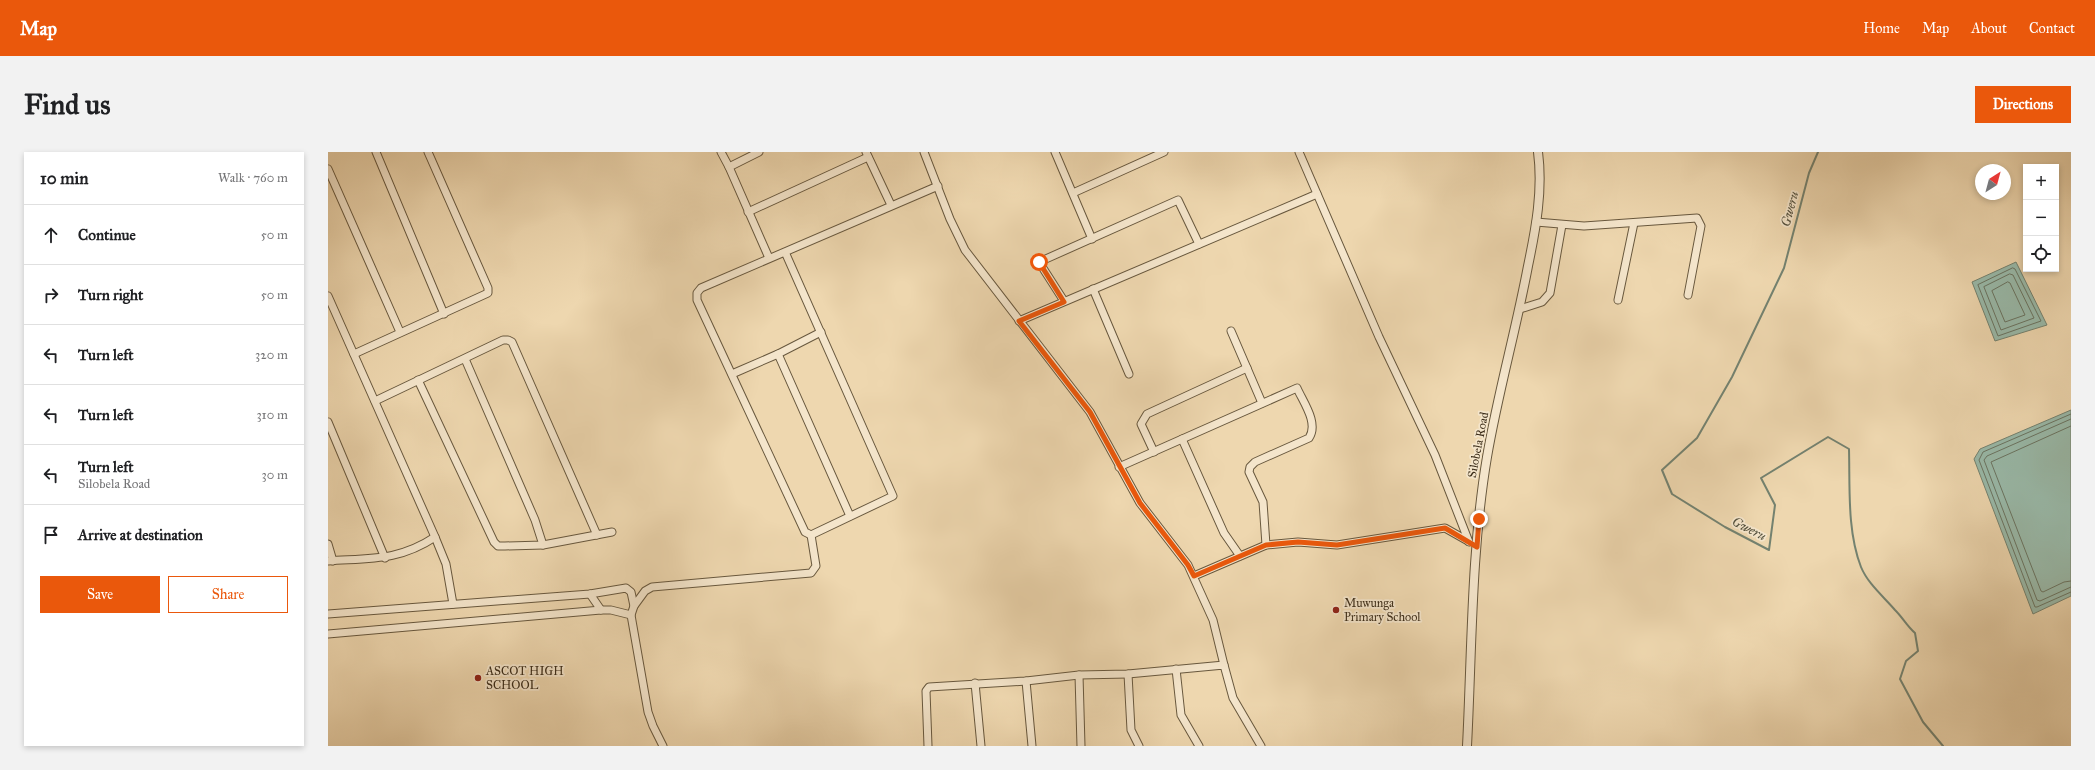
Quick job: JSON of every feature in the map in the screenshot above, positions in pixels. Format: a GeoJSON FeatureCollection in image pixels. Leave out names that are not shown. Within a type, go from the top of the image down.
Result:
{"type":"FeatureCollection","features":[{"type":"Feature","properties":{"kind":"street"},"geometry":{"type":"LineString","coordinates":[[376,152],[444,314]]}},
{"type":"Feature","properties":{"kind":"street"},"geometry":{"type":"LineString","coordinates":[[354,354],[400,332],[486,295],[488,292],[488,288],[428,152]]}},
{"type":"Feature","properties":{"kind":"street"},"geometry":{"type":"LineString","coordinates":[[721,152],[769,258]]}},
{"type":"Feature","properties":{"kind":"street"},"geometry":{"type":"LineString","coordinates":[[728,167],[759,152]]}},
{"type":"Feature","properties":{"kind":"street"},"geometry":{"type":"LineString","coordinates":[[924,152],[950,219],[965,250],[1090,412],[1140,503],[1188,565],[1213,620],[1233,698],[1261,746]]}},
{"type":"Feature","properties":{"kind":"street"},"geometry":{"type":"LineString","coordinates":[[1055,152],[1092,238]]}},
{"type":"Feature","properties":{"kind":"street"},"geometry":{"type":"LineString","coordinates":[[1073,193],[1164,152]]}},
{"type":"Feature","properties":{"kind":"street"},"geometry":{"type":"LineString","coordinates":[[1299,152],[1379,337],[1435,455],[1469,542]]}},
{"type":"Feature","properties":{"kind":"street","name":"Silobela Road"},"geometry":{"type":"LineString","coordinates":[[1467,746],[1477,547],[1487,456],[1520,309],[1536,222],[1540,185],[1538,152]]}},
{"type":"Feature","properties":{"kind":"street"},"geometry":{"type":"LineString","coordinates":[[748,212],[867,154],[891,205]]}},
{"type":"Feature","properties":{"kind":"street"},"geometry":{"type":"LineString","coordinates":[[328,169],[400,332]]}},
{"type":"Feature","properties":{"kind":"street"},"geometry":{"type":"LineString","coordinates":[[663,746],[652,726],[648,712],[632,615],[634,606],[645,591],[652,587],[812,573],[816,566],[811,536],[805,532],[697,300],[697,293],[701,288],[938,186]]}},
{"type":"Feature","properties":{"kind":"street"},"geometry":{"type":"LineString","coordinates":[[1019,321],[1317,194]]}},
{"type":"Feature","properties":{"kind":"street"},"geometry":{"type":"LineString","coordinates":[[1064,302],[1039,262],[1178,200],[1199,244]]}},
{"type":"Feature","properties":{"kind":"street"},"geometry":{"type":"LineString","coordinates":[[1536,222],[1584,226],[1694,218],[1700,220],[1701,226],[1688,295]]}},
{"type":"Feature","properties":{"kind":"street"},"geometry":{"type":"LineString","coordinates":[[1618,300],[1634,223]]}},
{"type":"Feature","properties":{"kind":"street"},"geometry":{"type":"LineString","coordinates":[[1520,309],[1542,302],[1550,293],[1562,225]]}},
{"type":"Feature","properties":{"kind":"street"},"geometry":{"type":"LineString","coordinates":[[785,252],[893,496],[811,536]]}},
{"type":"Feature","properties":{"kind":"street"},"geometry":{"type":"LineString","coordinates":[[1093,289],[1129,374]]}},
{"type":"Feature","properties":{"kind":"street"},"geometry":{"type":"LineString","coordinates":[[328,296],[435,536],[446,564],[453,604]]}},
{"type":"Feature","properties":{"kind":"street"},"geometry":{"type":"LineString","coordinates":[[1232,331],[1262,403]]}},
{"type":"Feature","properties":{"kind":"street"},"geometry":{"type":"LineString","coordinates":[[732,374],[778,354],[821,332]]}},
{"type":"Feature","properties":{"kind":"street"},"geometry":{"type":"LineString","coordinates":[[375,401],[503,340],[512,342],[597,535]]}},
{"type":"Feature","properties":{"kind":"street"},"geometry":{"type":"LineString","coordinates":[[778,354],[850,516]]}},
{"type":"Feature","properties":{"kind":"street"},"geometry":{"type":"LineString","coordinates":[[465,359],[536,520],[542,545]]}},
{"type":"Feature","properties":{"kind":"street"},"geometry":{"type":"LineString","coordinates":[[1154,452],[1141,424],[1147,414],[1247,368]]}},
{"type":"Feature","properties":{"kind":"street"},"geometry":{"type":"LineString","coordinates":[[418,380],[494,542],[498,546],[542,545],[612,532]]}},
{"type":"Feature","properties":{"kind":"street"},"geometry":{"type":"LineString","coordinates":[[1119,467],[1297,388],[1313,424],[1313,433],[1310,438],[1255,462],[1250,467],[1249,472],[1263,502],[1266,545]]}},
{"type":"Feature","properties":{"kind":"street"},"geometry":{"type":"LineString","coordinates":[[328,422],[331,435],[385,558]]}},
{"type":"Feature","properties":{"kind":"street"},"geometry":{"type":"LineString","coordinates":[[1182,439],[1224,533],[1240,556]]}},
{"type":"Feature","properties":{"kind":"street"},"geometry":{"type":"LineString","coordinates":[[1194,576],[1266,545],[1298,542],[1337,545],[1445,528],[1477,547]]}},
{"type":"Feature","properties":{"kind":"street"},"geometry":{"type":"LineString","coordinates":[[328,544],[330,561],[385,558],[413,550],[435,536]]}},
{"type":"Feature","properties":{"kind":"street"},"geometry":{"type":"LineString","coordinates":[[328,614],[590,594],[626,588],[631,592],[634,606]]}},
{"type":"Feature","properties":{"kind":"street"},"geometry":{"type":"LineString","coordinates":[[590,594],[601,610]]}},
{"type":"Feature","properties":{"kind":"street"},"geometry":{"type":"LineString","coordinates":[[328,634],[601,610],[611,610],[632,615]]}},
{"type":"Feature","properties":{"kind":"street"},"geometry":{"type":"LineString","coordinates":[[928,746],[926,690],[930,687],[1026,681],[1079,675],[1128,674],[1224,665]]}},
{"type":"Feature","properties":{"kind":"street"},"geometry":{"type":"LineString","coordinates":[[1176,669],[1181,715],[1199,746]]}},
{"type":"Feature","properties":{"kind":"street"},"geometry":{"type":"LineString","coordinates":[[1128,674],[1131,730],[1139,746]]}},
{"type":"Feature","properties":{"kind":"street"},"geometry":{"type":"LineString","coordinates":[[1079,675],[1081,746]]}},
{"type":"Feature","properties":{"kind":"street"},"geometry":{"type":"LineString","coordinates":[[1026,681],[1032,746]]}},
{"type":"Feature","properties":{"kind":"street"},"geometry":{"type":"LineString","coordinates":[[975,683],[981,746]]}},
{"type":"Feature","properties":{"kind":"water"},"geometry":{"type":"Polygon","coordinates":[[[2016,262],[2047,325],[1995,341],[1972,282],[2016,262]]]}},
{"type":"Feature","properties":{"kind":"water"},"geometry":{"type":"Polygon","coordinates":[[[2071,410],[2071,596],[2033,614],[1974,459],[1980,449],[2071,410]]]}},
{"type":"Feature","properties":{"kind":"waterway","name":"Gweru"},"geometry":{"type":"LineString","coordinates":[[1818,152],[1809,173],[1784,268],[1732,377],[1697,438],[1662,470],[1672,494],[1725,527],[1769,550],[1775,505],[1761,478],[1828,437],[1849,449],[1851,524],[1853,539],[1861,567],[1876,590],[1915,633],[1918,651],[1906,661],[1900,679],[1923,722],[1943,746]]}},
{"type":"Feature","properties":{"kind":"place","name":"Muwunga Primary School"},"geometry":{"type":"Point","coordinates":[1336,610]}},
{"type":"Feature","properties":{"kind":"place","name":"ASCOT HIGH SCHOOL"},"geometry":{"type":"Point","coordinates":[478,678]}},
{"type":"Feature","properties":{"kind":"route"},"geometry":{"type":"LineString","coordinates":[[1039,262],[1064,302],[1019,321],[1090,412],[1140,503],[1188,565],[1194,576],[1266,545],[1298,542],[1337,545],[1445,528],[1477,547],[1479,519]]}}]}
